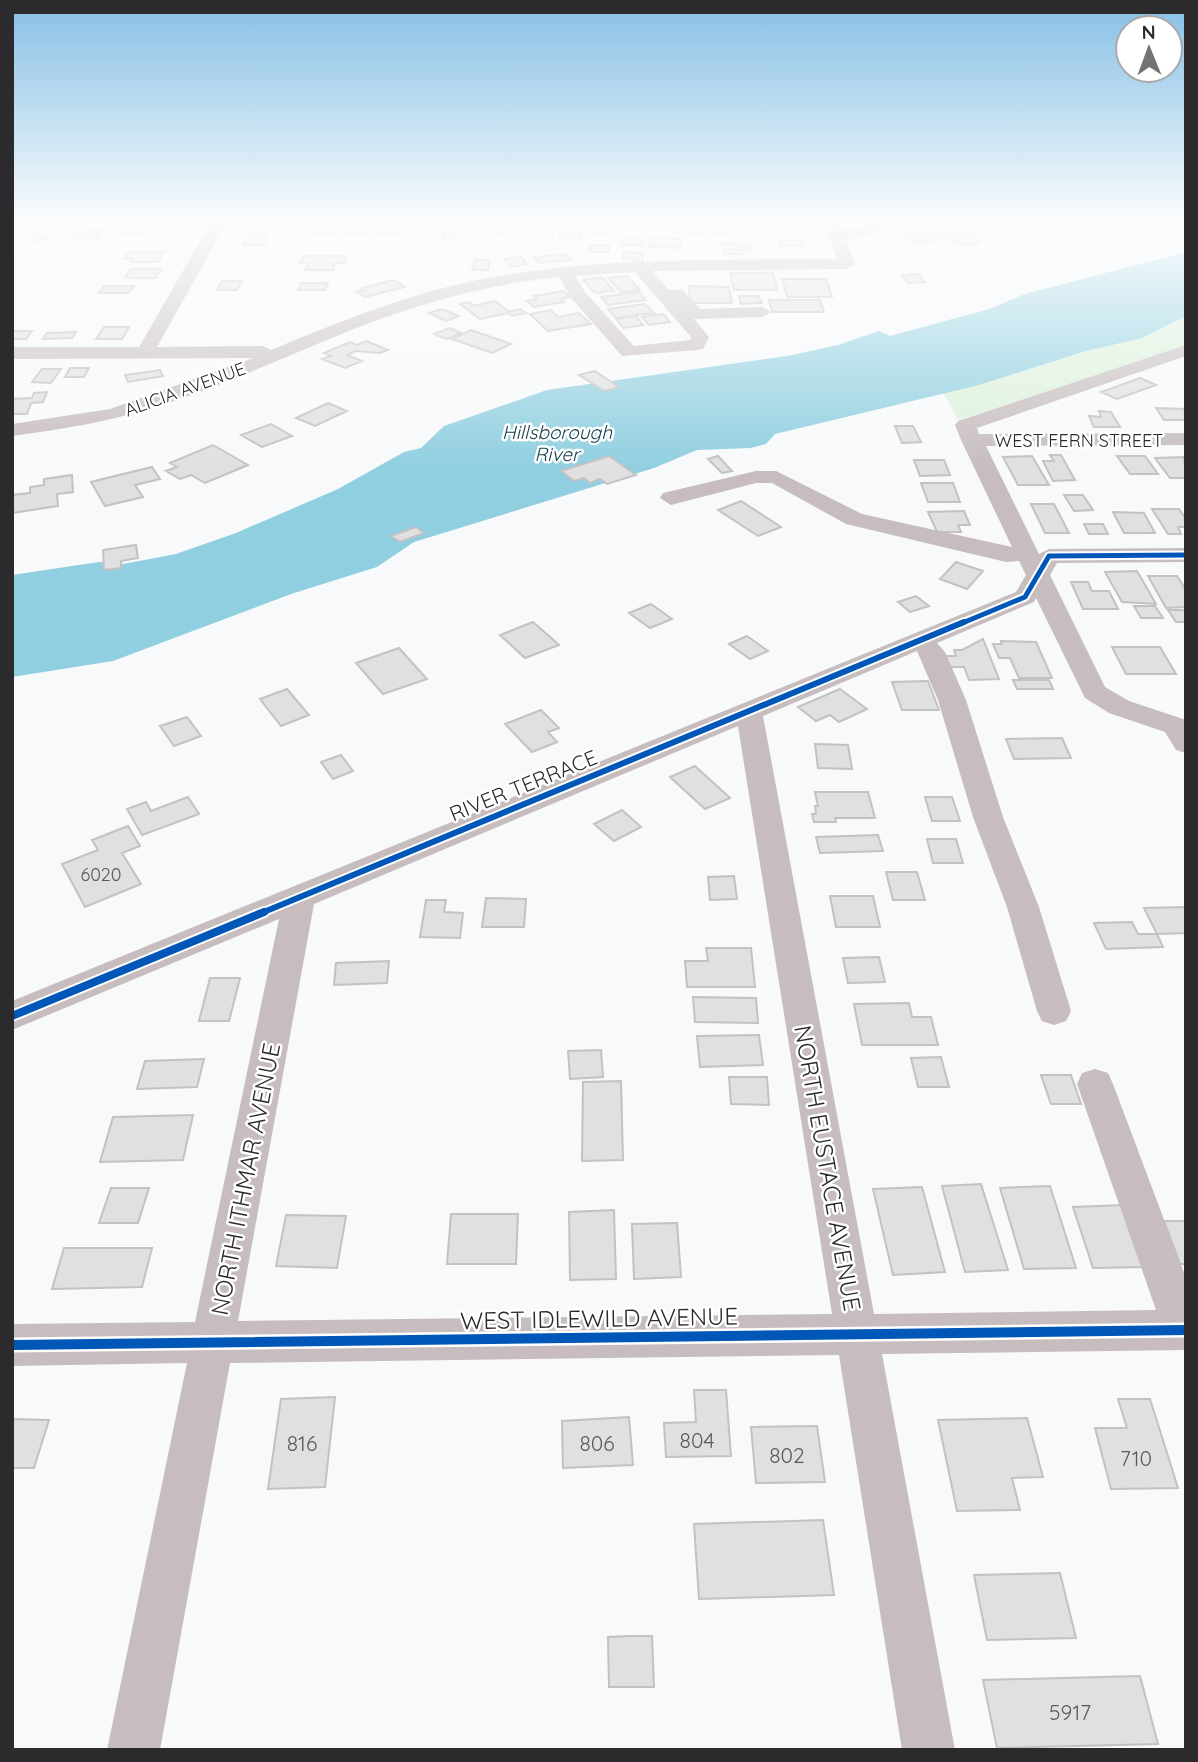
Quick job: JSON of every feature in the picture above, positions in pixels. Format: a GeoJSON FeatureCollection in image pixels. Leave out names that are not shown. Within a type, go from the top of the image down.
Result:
{"type":"FeatureCollection","features":[{"type":"Feature","properties":{"kind":"street"},"geometry":{"type":"LineString","coordinates":[[145,352],[172,304]]}},
{"type":"Feature","properties":{"kind":"street","name":"ALICIA AVENUE"},"geometry":{"type":"LineString","coordinates":[[12,430],[116,414],[195,387],[279,352],[412,304]]}},
{"type":"Feature","properties":{"kind":"street"},"geometry":{"type":"LineString","coordinates":[[586,304],[629,352],[697,345],[700,337],[675,304]]}},
{"type":"Feature","properties":{"kind":"street"},"geometry":{"type":"LineString","coordinates":[[685,304],[695,314],[762,312]]}},
{"type":"Feature","properties":{"kind":"street"},"geometry":{"type":"LineString","coordinates":[[1186,350],[965,425],[1094,692],[1119,707],[1176,726],[1186,744]]}},
{"type":"Feature","properties":{"kind":"street"},"geometry":{"type":"LineString","coordinates":[[12,353],[279,352]]}},
{"type":"Feature","properties":{"kind":"street","name":"WEST FERN STREET"},"geometry":{"type":"LineString","coordinates":[[971,440],[1186,439]]}},
{"type":"Feature","properties":{"kind":"street"},"geometry":{"type":"LineString","coordinates":[[671,498],[757,477],[776,477],[854,519],[1006,555],[1031,564]]}},
{"type":"Feature","properties":{"kind":"street","name":"RIVER TERRACE"},"geometry":{"type":"LineString","coordinates":[[12,1016],[1025,597],[1031,564],[1049,556],[1186,555]]}},
{"type":"Feature","properties":{"kind":"street"},"geometry":{"type":"LineString","coordinates":[[920,640],[932,652],[952,700],[988,817],[1023,907],[1054,1011]]}},
{"type":"Feature","properties":{"kind":"street"},"geometry":{"type":"LineString","coordinates":[[1119,707],[1186,706]]}},
{"type":"Feature","properties":{"kind":"street","name":"NORTH EUSTACE AVENUE"},"geometry":{"type":"LineString","coordinates":[[749,711],[929,1750]]}},
{"type":"Feature","properties":{"kind":"street","name":"NORTH ITHMAR AVENUE"},"geometry":{"type":"LineString","coordinates":[[133,1750],[299,897]]}},
{"type":"Feature","properties":{"kind":"street"},"geometry":{"type":"LineString","coordinates":[[1095,1084],[1185,1330]]}},
{"type":"Feature","properties":{"kind":"street","name":"WEST IDLEWILD AVENUE"},"geometry":{"type":"LineString","coordinates":[[12,1345],[1185,1330]]}},
{"type":"Feature","properties":{"kind":"green space"},"geometry":{"type":"Polygon","coordinates":[[[1186,313],[1186,348],[958,420],[942,390],[1186,313]]]}},
{"type":"Feature","properties":{"kind":"water","name":"Hillsborough River"},"geometry":{"type":"Polygon","coordinates":[[[1000,304],[1186,304],[1186,316],[1142,338],[1086,351],[979,385],[775,434],[766,444],[751,448],[697,450],[654,468],[414,542],[377,567],[291,594],[113,661],[12,677],[12,575],[99,562],[123,564],[176,554],[236,533],[338,489],[404,452],[421,448],[444,426],[547,390],[787,356],[838,345],[879,331],[890,336],[1000,304]]]}},
{"type":"Feature","properties":{"kind":"building"},"geometry":{"type":"Polygon","coordinates":[[[460,304],[499,304],[509,312],[520,309],[526,313],[512,316],[508,313],[480,319],[460,304]]]}},
{"type":"Feature","properties":{"kind":"building"},"geometry":{"type":"Polygon","coordinates":[[[645,304],[654,313],[616,318],[608,309],[645,304]]]}},
{"type":"Feature","properties":{"kind":"building"},"geometry":{"type":"Polygon","coordinates":[[[770,304],[821,304],[824,312],[772,312],[770,304]]]}},
{"type":"Feature","properties":{"kind":"building"},"geometry":{"type":"Polygon","coordinates":[[[442,309],[459,316],[446,321],[429,313],[442,309]]]}},
{"type":"Feature","properties":{"kind":"building"},"geometry":{"type":"Polygon","coordinates":[[[551,310],[558,317],[579,313],[591,324],[548,331],[530,314],[551,310]]]}},
{"type":"Feature","properties":{"kind":"building"},"geometry":{"type":"Polygon","coordinates":[[[663,314],[670,322],[649,325],[642,317],[663,314]]]}},
{"type":"Feature","properties":{"kind":"building"},"geometry":{"type":"Polygon","coordinates":[[[636,316],[643,325],[623,328],[616,319],[636,316]]]}},
{"type":"Feature","properties":{"kind":"building"},"geometry":{"type":"Polygon","coordinates":[[[104,327],[129,327],[122,339],[96,339],[104,327]]]}},
{"type":"Feature","properties":{"kind":"building"},"geometry":{"type":"Polygon","coordinates":[[[450,328],[461,333],[447,339],[434,334],[450,328]]]}},
{"type":"Feature","properties":{"kind":"building"},"geometry":{"type":"Polygon","coordinates":[[[471,330],[511,344],[492,353],[452,339],[471,330]]]}},
{"type":"Feature","properties":{"kind":"building"},"geometry":{"type":"Polygon","coordinates":[[[12,331],[32,331],[26,339],[12,339],[12,331]]]}},
{"type":"Feature","properties":{"kind":"building"},"geometry":{"type":"Polygon","coordinates":[[[76,332],[72,338],[43,339],[47,333],[76,332]]]}},
{"type":"Feature","properties":{"kind":"building"},"geometry":{"type":"Polygon","coordinates":[[[366,341],[388,350],[380,353],[356,351],[347,355],[362,361],[345,368],[322,359],[331,356],[324,353],[350,342],[357,345],[366,341]]]}},
{"type":"Feature","properties":{"kind":"building"},"geometry":{"type":"Polygon","coordinates":[[[70,368],[89,368],[84,377],[65,377],[70,368]]]}},
{"type":"Feature","properties":{"kind":"building"},"geometry":{"type":"Polygon","coordinates":[[[42,369],[61,369],[51,383],[32,382],[42,369]]]}},
{"type":"Feature","properties":{"kind":"building"},"geometry":{"type":"Polygon","coordinates":[[[160,370],[163,376],[128,382],[125,375],[160,370]]]}},
{"type":"Feature","properties":{"kind":"building"},"geometry":{"type":"Polygon","coordinates":[[[595,371],[619,387],[604,391],[579,375],[595,371]]]}},
{"type":"Feature","properties":{"kind":"building"},"geometry":{"type":"Polygon","coordinates":[[[1140,378],[1156,385],[1117,399],[1101,392],[1140,378]]]}},
{"type":"Feature","properties":{"kind":"building"},"geometry":{"type":"Polygon","coordinates":[[[47,392],[43,402],[31,403],[27,414],[12,414],[12,399],[32,398],[34,393],[47,392]]]}},
{"type":"Feature","properties":{"kind":"building"},"geometry":{"type":"Polygon","coordinates":[[[328,403],[347,411],[315,426],[296,418],[328,403]]]}},
{"type":"Feature","properties":{"kind":"building"},"geometry":{"type":"Polygon","coordinates":[[[1156,408],[1184,409],[1186,420],[1164,420],[1156,408]]]}},
{"type":"Feature","properties":{"kind":"building"},"geometry":{"type":"Polygon","coordinates":[[[1099,411],[1111,412],[1120,427],[1094,427],[1089,416],[1101,417],[1099,411]]]}},
{"type":"Feature","properties":{"kind":"building"},"geometry":{"type":"Polygon","coordinates":[[[271,424],[292,436],[262,447],[241,435],[271,424]]]}},
{"type":"Feature","properties":{"kind":"building"},"geometry":{"type":"Polygon","coordinates":[[[895,426],[913,426],[921,442],[902,443],[895,426]]]}},
{"type":"Feature","properties":{"kind":"building"},"geometry":{"type":"Polygon","coordinates":[[[213,445],[248,465],[205,483],[191,475],[180,479],[166,471],[177,467],[170,463],[213,445]]]}},
{"type":"Feature","properties":{"kind":"building"},"geometry":{"type":"Polygon","coordinates":[[[1050,455],[1061,455],[1075,480],[1053,481],[1043,461],[1054,461],[1050,455]]]}},
{"type":"Feature","properties":{"kind":"building"},"geometry":{"type":"Polygon","coordinates":[[[609,456],[636,475],[607,484],[600,479],[590,483],[584,478],[574,481],[561,471],[609,456]]]}},
{"type":"Feature","properties":{"kind":"building"},"geometry":{"type":"Polygon","coordinates":[[[718,456],[732,471],[722,473],[708,459],[718,456]]]}},
{"type":"Feature","properties":{"kind":"building"},"geometry":{"type":"Polygon","coordinates":[[[1032,456],[1049,485],[1018,485],[1003,457],[1032,456]]]}},
{"type":"Feature","properties":{"kind":"building"},"geometry":{"type":"Polygon","coordinates":[[[1117,456],[1145,456],[1158,474],[1130,474],[1117,456]]]}},
{"type":"Feature","properties":{"kind":"building"},"geometry":{"type":"Polygon","coordinates":[[[1184,457],[1186,478],[1170,478],[1155,458],[1184,457]]]}},
{"type":"Feature","properties":{"kind":"building"},"geometry":{"type":"Polygon","coordinates":[[[914,460],[944,460],[950,475],[920,476],[914,460]]]}},
{"type":"Feature","properties":{"kind":"building"},"geometry":{"type":"Polygon","coordinates":[[[152,467],[160,479],[135,485],[143,497],[105,506],[91,482],[152,467]]]}},
{"type":"Feature","properties":{"kind":"building"},"geometry":{"type":"Polygon","coordinates":[[[72,475],[73,492],[57,494],[58,506],[12,513],[12,495],[30,493],[30,487],[44,485],[44,479],[72,475]]]}},
{"type":"Feature","properties":{"kind":"building"},"geometry":{"type":"Polygon","coordinates":[[[921,483],[953,483],[960,502],[928,502],[921,483]]]}},
{"type":"Feature","properties":{"kind":"building"},"geometry":{"type":"Polygon","coordinates":[[[1064,495],[1083,495],[1093,510],[1074,511],[1064,495]]]}},
{"type":"Feature","properties":{"kind":"building"},"geometry":{"type":"Polygon","coordinates":[[[741,501],[781,527],[758,536],[718,510],[741,501]]]}},
{"type":"Feature","properties":{"kind":"building"},"geometry":{"type":"Polygon","coordinates":[[[1031,504],[1054,504],[1069,533],[1045,533],[1031,504]]]}},
{"type":"Feature","properties":{"kind":"building"},"geometry":{"type":"Polygon","coordinates":[[[1152,509],[1179,509],[1186,519],[1186,527],[1178,527],[1181,534],[1168,534],[1152,509]]]}},
{"type":"Feature","properties":{"kind":"building"},"geometry":{"type":"Polygon","coordinates":[[[964,511],[970,525],[958,525],[961,532],[937,532],[928,512],[964,511]]]}},
{"type":"Feature","properties":{"kind":"building"},"geometry":{"type":"Polygon","coordinates":[[[1113,512],[1144,513],[1155,533],[1124,533],[1113,512]]]}},
{"type":"Feature","properties":{"kind":"building"},"geometry":{"type":"Polygon","coordinates":[[[1084,524],[1103,524],[1108,534],[1089,534],[1084,524]]]}},
{"type":"Feature","properties":{"kind":"building"},"geometry":{"type":"Polygon","coordinates":[[[416,527],[424,533],[400,542],[391,536],[416,527]]]}},
{"type":"Feature","properties":{"kind":"building"},"geometry":{"type":"Polygon","coordinates":[[[136,545],[138,558],[121,561],[121,568],[104,570],[103,550],[136,545]]]}},
{"type":"Feature","properties":{"kind":"building"},"geometry":{"type":"Polygon","coordinates":[[[956,562],[983,571],[967,589],[940,579],[956,562]]]}},
{"type":"Feature","properties":{"kind":"building"},"geometry":{"type":"Polygon","coordinates":[[[1137,571],[1156,604],[1122,602],[1105,572],[1137,571]]]}},
{"type":"Feature","properties":{"kind":"building"},"geometry":{"type":"Polygon","coordinates":[[[1148,576],[1177,576],[1186,590],[1186,607],[1166,608],[1148,576]]]}},
{"type":"Feature","properties":{"kind":"building"},"geometry":{"type":"Polygon","coordinates":[[[1071,582],[1088,582],[1092,591],[1109,591],[1118,609],[1083,609],[1071,582]]]}},
{"type":"Feature","properties":{"kind":"building"},"geometry":{"type":"Polygon","coordinates":[[[916,596],[929,606],[910,612],[898,602],[916,596]]]}},
{"type":"Feature","properties":{"kind":"building"},"geometry":{"type":"Polygon","coordinates":[[[651,604],[672,619],[650,628],[629,613],[651,604]]]}},
{"type":"Feature","properties":{"kind":"building"},"geometry":{"type":"Polygon","coordinates":[[[1134,606],[1155,606],[1163,618],[1141,618],[1134,606]]]}},
{"type":"Feature","properties":{"kind":"building"},"geometry":{"type":"Polygon","coordinates":[[[1168,610],[1186,610],[1186,622],[1176,622],[1168,610]]]}},
{"type":"Feature","properties":{"kind":"building"},"geometry":{"type":"Polygon","coordinates":[[[533,622],[559,645],[525,658],[500,635],[533,622]]]}},
{"type":"Feature","properties":{"kind":"building"},"geometry":{"type":"Polygon","coordinates":[[[747,636],[768,651],[750,659],[729,644],[747,636]]]}},
{"type":"Feature","properties":{"kind":"building"},"geometry":{"type":"Polygon","coordinates":[[[983,639],[999,679],[969,680],[964,667],[944,667],[940,656],[956,656],[954,650],[962,650],[983,639]]]}},
{"type":"Feature","properties":{"kind":"building"},"geometry":{"type":"Polygon","coordinates":[[[1001,641],[1036,642],[1052,678],[1019,678],[1010,658],[999,658],[993,644],[1002,644],[1001,641]]]}},
{"type":"Feature","properties":{"kind":"building"},"geometry":{"type":"Polygon","coordinates":[[[1112,647],[1160,647],[1176,674],[1126,674],[1112,647]]]}},
{"type":"Feature","properties":{"kind":"building"},"geometry":{"type":"Polygon","coordinates":[[[399,648],[427,679],[383,694],[356,663],[399,648]]]}},
{"type":"Feature","properties":{"kind":"building"},"geometry":{"type":"Polygon","coordinates":[[[1013,680],[1049,680],[1053,689],[1017,689],[1013,680]]]}},
{"type":"Feature","properties":{"kind":"building"},"geometry":{"type":"Polygon","coordinates":[[[928,681],[939,710],[902,710],[892,682],[928,681]]]}},
{"type":"Feature","properties":{"kind":"building"},"geometry":{"type":"Polygon","coordinates":[[[287,689],[309,715],[281,726],[260,699],[287,689]]]}},
{"type":"Feature","properties":{"kind":"building"},"geometry":{"type":"Polygon","coordinates":[[[840,689],[867,709],[839,722],[830,715],[816,721],[798,707],[840,689]]]}},
{"type":"Feature","properties":{"kind":"building"},"geometry":{"type":"Polygon","coordinates":[[[541,710],[559,728],[548,732],[557,742],[532,752],[505,724],[541,710]]]}},
{"type":"Feature","properties":{"kind":"building"},"geometry":{"type":"Polygon","coordinates":[[[187,717],[201,736],[174,746],[160,726],[187,717]]]}},
{"type":"Feature","properties":{"kind":"building"},"geometry":{"type":"Polygon","coordinates":[[[1062,738],[1071,758],[1014,759],[1006,739],[1062,738]]]}},
{"type":"Feature","properties":{"kind":"building"},"geometry":{"type":"Polygon","coordinates":[[[815,744],[848,745],[852,769],[818,768],[815,744]]]}},
{"type":"Feature","properties":{"kind":"building"},"geometry":{"type":"Polygon","coordinates":[[[341,755],[353,771],[333,779],[321,762],[341,755]]]}},
{"type":"Feature","properties":{"kind":"building"},"geometry":{"type":"Polygon","coordinates":[[[695,766],[730,798],[705,809],[670,777],[695,766]]]}},
{"type":"Feature","properties":{"kind":"building"},"geometry":{"type":"Polygon","coordinates":[[[815,792],[868,792],[875,818],[835,818],[836,822],[814,822],[812,814],[816,814],[815,806],[818,806],[815,792]]]}},
{"type":"Feature","properties":{"kind":"building"},"geometry":{"type":"Polygon","coordinates":[[[188,797],[199,814],[142,835],[127,809],[146,802],[151,811],[188,797]]]}},
{"type":"Feature","properties":{"kind":"building"},"geometry":{"type":"Polygon","coordinates":[[[925,797],[952,797],[960,821],[932,821],[925,797]]]}},
{"type":"Feature","properties":{"kind":"building"},"geometry":{"type":"Polygon","coordinates":[[[622,810],[641,827],[614,841],[594,824],[622,810]]]}},
{"type":"Feature","properties":{"kind":"building"},"geometry":{"type":"Polygon","coordinates":[[[128,826],[140,846],[122,853],[141,884],[85,907],[62,864],[98,850],[92,840],[128,826]]]}},
{"type":"Feature","properties":{"kind":"building"},"geometry":{"type":"Polygon","coordinates":[[[878,835],[883,851],[820,853],[816,837],[878,835]]]}},
{"type":"Feature","properties":{"kind":"building"},"geometry":{"type":"Polygon","coordinates":[[[927,839],[956,839],[963,863],[933,863],[927,839]]]}},
{"type":"Feature","properties":{"kind":"building"},"geometry":{"type":"Polygon","coordinates":[[[886,872],[917,872],[925,900],[893,900],[886,872]]]}},
{"type":"Feature","properties":{"kind":"building"},"geometry":{"type":"Polygon","coordinates":[[[734,876],[737,899],[710,900],[708,877],[734,876]]]}},
{"type":"Feature","properties":{"kind":"building"},"geometry":{"type":"Polygon","coordinates":[[[830,896],[873,896],[880,927],[836,927],[830,896]]]}},
{"type":"Feature","properties":{"kind":"building"},"geometry":{"type":"Polygon","coordinates":[[[486,898],[526,899],[524,927],[482,927],[486,898]]]}},
{"type":"Feature","properties":{"kind":"building"},"geometry":{"type":"Polygon","coordinates":[[[426,900],[446,900],[444,912],[463,913],[460,938],[420,937],[426,900]]]}},
{"type":"Feature","properties":{"kind":"building"},"geometry":{"type":"Polygon","coordinates":[[[1186,907],[1186,933],[1157,934],[1144,908],[1186,907]]]}},
{"type":"Feature","properties":{"kind":"building"},"geometry":{"type":"Polygon","coordinates":[[[1132,922],[1138,934],[1157,934],[1163,947],[1106,949],[1094,923],[1132,922]]]}},
{"type":"Feature","properties":{"kind":"building"},"geometry":{"type":"Polygon","coordinates":[[[706,948],[751,948],[755,987],[687,987],[685,961],[708,961],[706,948]]]}},
{"type":"Feature","properties":{"kind":"building"},"geometry":{"type":"Polygon","coordinates":[[[879,957],[885,982],[848,983],[843,958],[879,957]]]}},
{"type":"Feature","properties":{"kind":"building"},"geometry":{"type":"Polygon","coordinates":[[[389,961],[387,983],[334,985],[336,963],[389,961]]]}},
{"type":"Feature","properties":{"kind":"building"},"geometry":{"type":"Polygon","coordinates":[[[210,978],[240,978],[229,1021],[199,1021],[210,978]]]}},
{"type":"Feature","properties":{"kind":"building"},"geometry":{"type":"Polygon","coordinates":[[[693,997],[756,998],[758,1023],[695,1022],[693,997]]]}},
{"type":"Feature","properties":{"kind":"building"},"geometry":{"type":"Polygon","coordinates":[[[909,1003],[912,1017],[931,1017],[938,1045],[862,1045],[854,1004],[909,1003]]]}},
{"type":"Feature","properties":{"kind":"building"},"geometry":{"type":"Polygon","coordinates":[[[759,1035],[763,1065],[700,1067],[697,1036],[759,1035]]]}},
{"type":"Feature","properties":{"kind":"building"},"geometry":{"type":"Polygon","coordinates":[[[601,1050],[603,1077],[570,1079],[568,1051],[601,1050]]]}},
{"type":"Feature","properties":{"kind":"building"},"geometry":{"type":"Polygon","coordinates":[[[941,1057],[949,1087],[918,1087],[911,1058],[941,1057]]]}},
{"type":"Feature","properties":{"kind":"building"},"geometry":{"type":"Polygon","coordinates":[[[204,1059],[197,1087],[137,1089],[145,1061],[204,1059]]]}},
{"type":"Feature","properties":{"kind":"building"},"geometry":{"type":"Polygon","coordinates":[[[1041,1075],[1071,1075],[1081,1104],[1051,1104],[1041,1075]]]}},
{"type":"Feature","properties":{"kind":"building"},"geometry":{"type":"Polygon","coordinates":[[[729,1077],[767,1077],[769,1105],[731,1104],[729,1077]]]}},
{"type":"Feature","properties":{"kind":"building"},"geometry":{"type":"Polygon","coordinates":[[[621,1081],[623,1160],[582,1161],[583,1082],[621,1081]]]}},
{"type":"Feature","properties":{"kind":"building"},"geometry":{"type":"Polygon","coordinates":[[[193,1115],[183,1160],[100,1162],[113,1117],[193,1115]]]}},
{"type":"Feature","properties":{"kind":"building"},"geometry":{"type":"Polygon","coordinates":[[[981,1184],[1008,1270],[965,1272],[942,1186],[981,1184]]]}},
{"type":"Feature","properties":{"kind":"building"},"geometry":{"type":"Polygon","coordinates":[[[1050,1186],[1076,1268],[1024,1269],[1000,1188],[1050,1186]]]}},
{"type":"Feature","properties":{"kind":"building"},"geometry":{"type":"Polygon","coordinates":[[[922,1187],[945,1272],[893,1275],[873,1189],[922,1187]]]}},
{"type":"Feature","properties":{"kind":"building"},"geometry":{"type":"Polygon","coordinates":[[[111,1188],[149,1188],[138,1223],[99,1223],[111,1188]]]}},
{"type":"Feature","properties":{"kind":"building"},"geometry":{"type":"Polygon","coordinates":[[[1125,1205],[1147,1267],[1093,1268],[1073,1207],[1125,1205]]]}},
{"type":"Feature","properties":{"kind":"building"},"geometry":{"type":"Polygon","coordinates":[[[614,1210],[616,1279],[570,1280],[569,1212],[614,1210]]]}},
{"type":"Feature","properties":{"kind":"building"},"geometry":{"type":"Polygon","coordinates":[[[451,1214],[518,1214],[516,1264],[447,1264],[451,1214]]]}},
{"type":"Feature","properties":{"kind":"building"},"geometry":{"type":"Polygon","coordinates":[[[286,1215],[346,1216],[337,1268],[276,1266],[286,1215]]]}},
{"type":"Feature","properties":{"kind":"building"},"geometry":{"type":"Polygon","coordinates":[[[1164,1221],[1186,1221],[1186,1264],[1180,1264],[1164,1221]]]}},
{"type":"Feature","properties":{"kind":"building"},"geometry":{"type":"Polygon","coordinates":[[[677,1223],[681,1277],[634,1279],[632,1224],[677,1223]]]}},
{"type":"Feature","properties":{"kind":"building"},"geometry":{"type":"Polygon","coordinates":[[[64,1248],[152,1248],[142,1287],[52,1289],[64,1248]]]}},
{"type":"Feature","properties":{"kind":"building"},"geometry":{"type":"Polygon","coordinates":[[[694,1390],[726,1390],[731,1456],[666,1457],[664,1423],[696,1422],[694,1390]]]}},
{"type":"Feature","properties":{"kind":"building"},"geometry":{"type":"Polygon","coordinates":[[[335,1397],[325,1487],[268,1489],[281,1399],[335,1397]]]}},
{"type":"Feature","properties":{"kind":"building"},"geometry":{"type":"Polygon","coordinates":[[[1118,1399],[1150,1399],[1178,1488],[1111,1489],[1095,1428],[1127,1428],[1118,1399]]]}},
{"type":"Feature","properties":{"kind":"building"},"geometry":{"type":"Polygon","coordinates":[[[629,1417],[633,1465],[563,1468],[562,1421],[629,1417]]]}},
{"type":"Feature","properties":{"kind":"building"},"geometry":{"type":"Polygon","coordinates":[[[1027,1418],[1043,1477],[1012,1478],[1020,1510],[957,1511],[938,1420],[1027,1418]]]}},
{"type":"Feature","properties":{"kind":"building"},"geometry":{"type":"Polygon","coordinates":[[[12,1419],[49,1420],[34,1468],[12,1468],[12,1419]]]}},
{"type":"Feature","properties":{"kind":"building"},"geometry":{"type":"Polygon","coordinates":[[[817,1426],[825,1482],[756,1483],[751,1427],[817,1426]]]}},
{"type":"Feature","properties":{"kind":"building"},"geometry":{"type":"Polygon","coordinates":[[[823,1520],[834,1595],[699,1599],[694,1524],[823,1520]]]}},
{"type":"Feature","properties":{"kind":"building"},"geometry":{"type":"Polygon","coordinates":[[[1060,1573],[1076,1638],[987,1640],[974,1575],[1060,1573]]]}},
{"type":"Feature","properties":{"kind":"building"},"geometry":{"type":"Polygon","coordinates":[[[652,1636],[654,1687],[609,1687],[608,1637],[652,1636]]]}},
{"type":"Feature","properties":{"kind":"building"},"geometry":{"type":"Polygon","coordinates":[[[1140,1676],[1158,1744],[997,1748],[983,1680],[1140,1676]]]}},
{"type":"Feature","properties":{"kind":"cycle path"},"geometry":{"type":"LineString","coordinates":[[12,1016],[1025,597],[1049,556],[1186,555]]}},
{"type":"Feature","properties":{"kind":"cycle path"},"geometry":{"type":"LineString","coordinates":[[12,1345],[1186,1330]]}}]}
